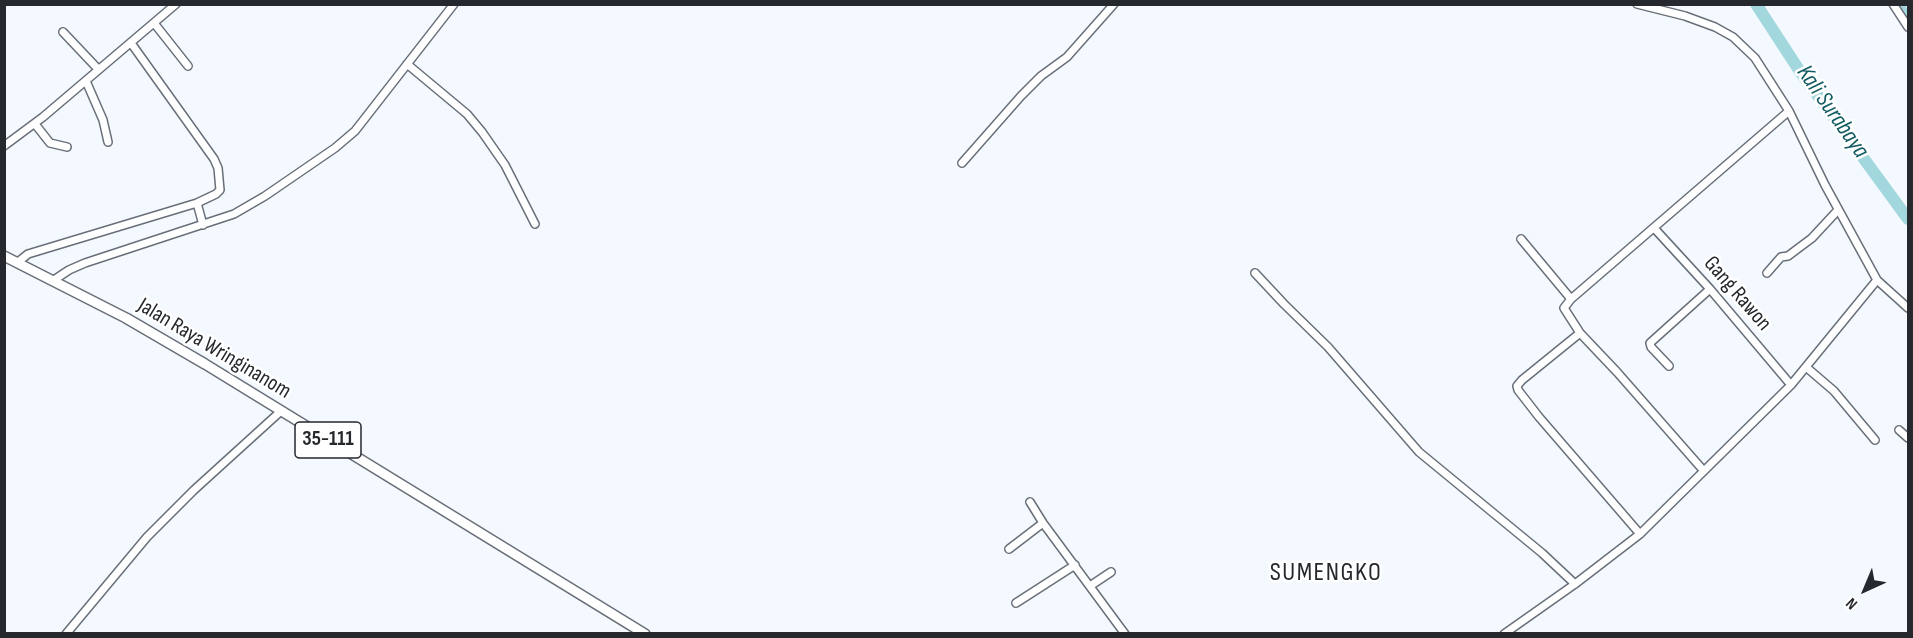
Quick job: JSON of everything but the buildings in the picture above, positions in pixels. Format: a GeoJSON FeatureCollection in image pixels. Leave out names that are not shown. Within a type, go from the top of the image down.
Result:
{"type":"FeatureCollection","features":[{"type":"Feature","properties":{"kind":"main road","name":"Jalan Raya Wringinanom"},"geometry":{"type":"LineString","coordinates":[[4,256],[126,318],[645,633]]}},
{"type":"Feature","properties":{"kind":"street"},"geometry":{"type":"LineString","coordinates":[[4,146],[35,124],[176,4]]}},
{"type":"Feature","properties":{"kind":"street"},"geometry":{"type":"LineString","coordinates":[[54,280],[84,263],[204,225],[254,204],[335,148],[361,124],[454,4]]}},
{"type":"Feature","properties":{"kind":"street"},"geometry":{"type":"LineString","coordinates":[[962,163],[1021,96],[1041,76],[1067,57],[1114,4]]}},
{"type":"Feature","properties":{"kind":"street"},"geometry":{"type":"LineString","coordinates":[[1637,4],[1700,21],[1733,37],[1755,58],[1789,111],[1876,280],[1908,308]]}},
{"type":"Feature","properties":{"kind":"street"},"geometry":{"type":"LineString","coordinates":[[1893,4],[1908,27]]}},
{"type":"Feature","properties":{"kind":"street"},"geometry":{"type":"LineString","coordinates":[[154,23],[188,66]]}},
{"type":"Feature","properties":{"kind":"street"},"geometry":{"type":"LineString","coordinates":[[63,32],[98,69]]}},
{"type":"Feature","properties":{"kind":"street"},"geometry":{"type":"LineString","coordinates":[[18,262],[28,254],[197,203],[220,190],[216,163],[131,43]]}},
{"type":"Feature","properties":{"kind":"street"},"geometry":{"type":"LineString","coordinates":[[407,64],[467,114],[482,132],[504,165],[535,224]]}},
{"type":"Feature","properties":{"kind":"street"},"geometry":{"type":"LineString","coordinates":[[86,81],[103,120],[108,142]]}},
{"type":"Feature","properties":{"kind":"street"},"geometry":{"type":"LineString","coordinates":[[1703,470],[1580,333],[1564,308],[1571,299],[1789,111]]}},
{"type":"Feature","properties":{"kind":"street"},"geometry":{"type":"LineString","coordinates":[[35,124],[50,143],[67,147]]}},
{"type":"Feature","properties":{"kind":"street"},"geometry":{"type":"LineString","coordinates":[[197,203],[204,225]]}},
{"type":"Feature","properties":{"kind":"street"},"geometry":{"type":"LineString","coordinates":[[1767,273],[1781,257],[1788,256],[1812,238],[1838,210]]}},
{"type":"Feature","properties":{"kind":"street","name":"Gang Rawon"},"geometry":{"type":"LineString","coordinates":[[1654,228],[1710,289],[1791,385]]}},
{"type":"Feature","properties":{"kind":"street"},"geometry":{"type":"LineString","coordinates":[[1521,239],[1571,299]]}},
{"type":"Feature","properties":{"kind":"street"},"geometry":{"type":"LineString","coordinates":[[1255,273],[1328,347],[1419,452],[1542,553],[1575,584]]}},
{"type":"Feature","properties":{"kind":"street"},"geometry":{"type":"LineString","coordinates":[[1504,633],[1575,584],[1640,534],[1791,385],[1876,280]]}},
{"type":"Feature","properties":{"kind":"street"},"geometry":{"type":"LineString","coordinates":[[1669,366],[1650,343],[1710,289]]}},
{"type":"Feature","properties":{"kind":"street"},"geometry":{"type":"LineString","coordinates":[[1580,333],[1522,380],[1518,390],[1640,534]]}},
{"type":"Feature","properties":{"kind":"street"},"geometry":{"type":"LineString","coordinates":[[1806,367],[1834,391],[1875,440]]}},
{"type":"Feature","properties":{"kind":"street"},"geometry":{"type":"LineString","coordinates":[[66,633],[147,537],[194,490],[281,411]]}},
{"type":"Feature","properties":{"kind":"street"},"geometry":{"type":"LineString","coordinates":[[1899,430],[1908,438]]}},
{"type":"Feature","properties":{"kind":"street"},"geometry":{"type":"LineString","coordinates":[[1030,502],[1043,523],[1125,633]]}},
{"type":"Feature","properties":{"kind":"street"},"geometry":{"type":"LineString","coordinates":[[1009,549],[1043,523]]}},
{"type":"Feature","properties":{"kind":"street"},"geometry":{"type":"LineString","coordinates":[[1017,603],[1075,565]]}},
{"type":"Feature","properties":{"kind":"street"},"geometry":{"type":"LineString","coordinates":[[1090,586],[1111,572]]}},
{"type":"Feature","properties":{"kind":"waterway","name":"Kali Surabaya"},"geometry":{"type":"LineString","coordinates":[[1756,4],[1799,70],[1908,219]]}},
{"type":"Feature","properties":{"kind":"waterway"},"geometry":{"type":"LineString","coordinates":[[1899,4],[1908,16]]}},
{"type":"Feature","properties":{"kind":"district","name":"SUMENGKO"},"geometry":{"type":"Point","coordinates":[1326,573]}}]}
